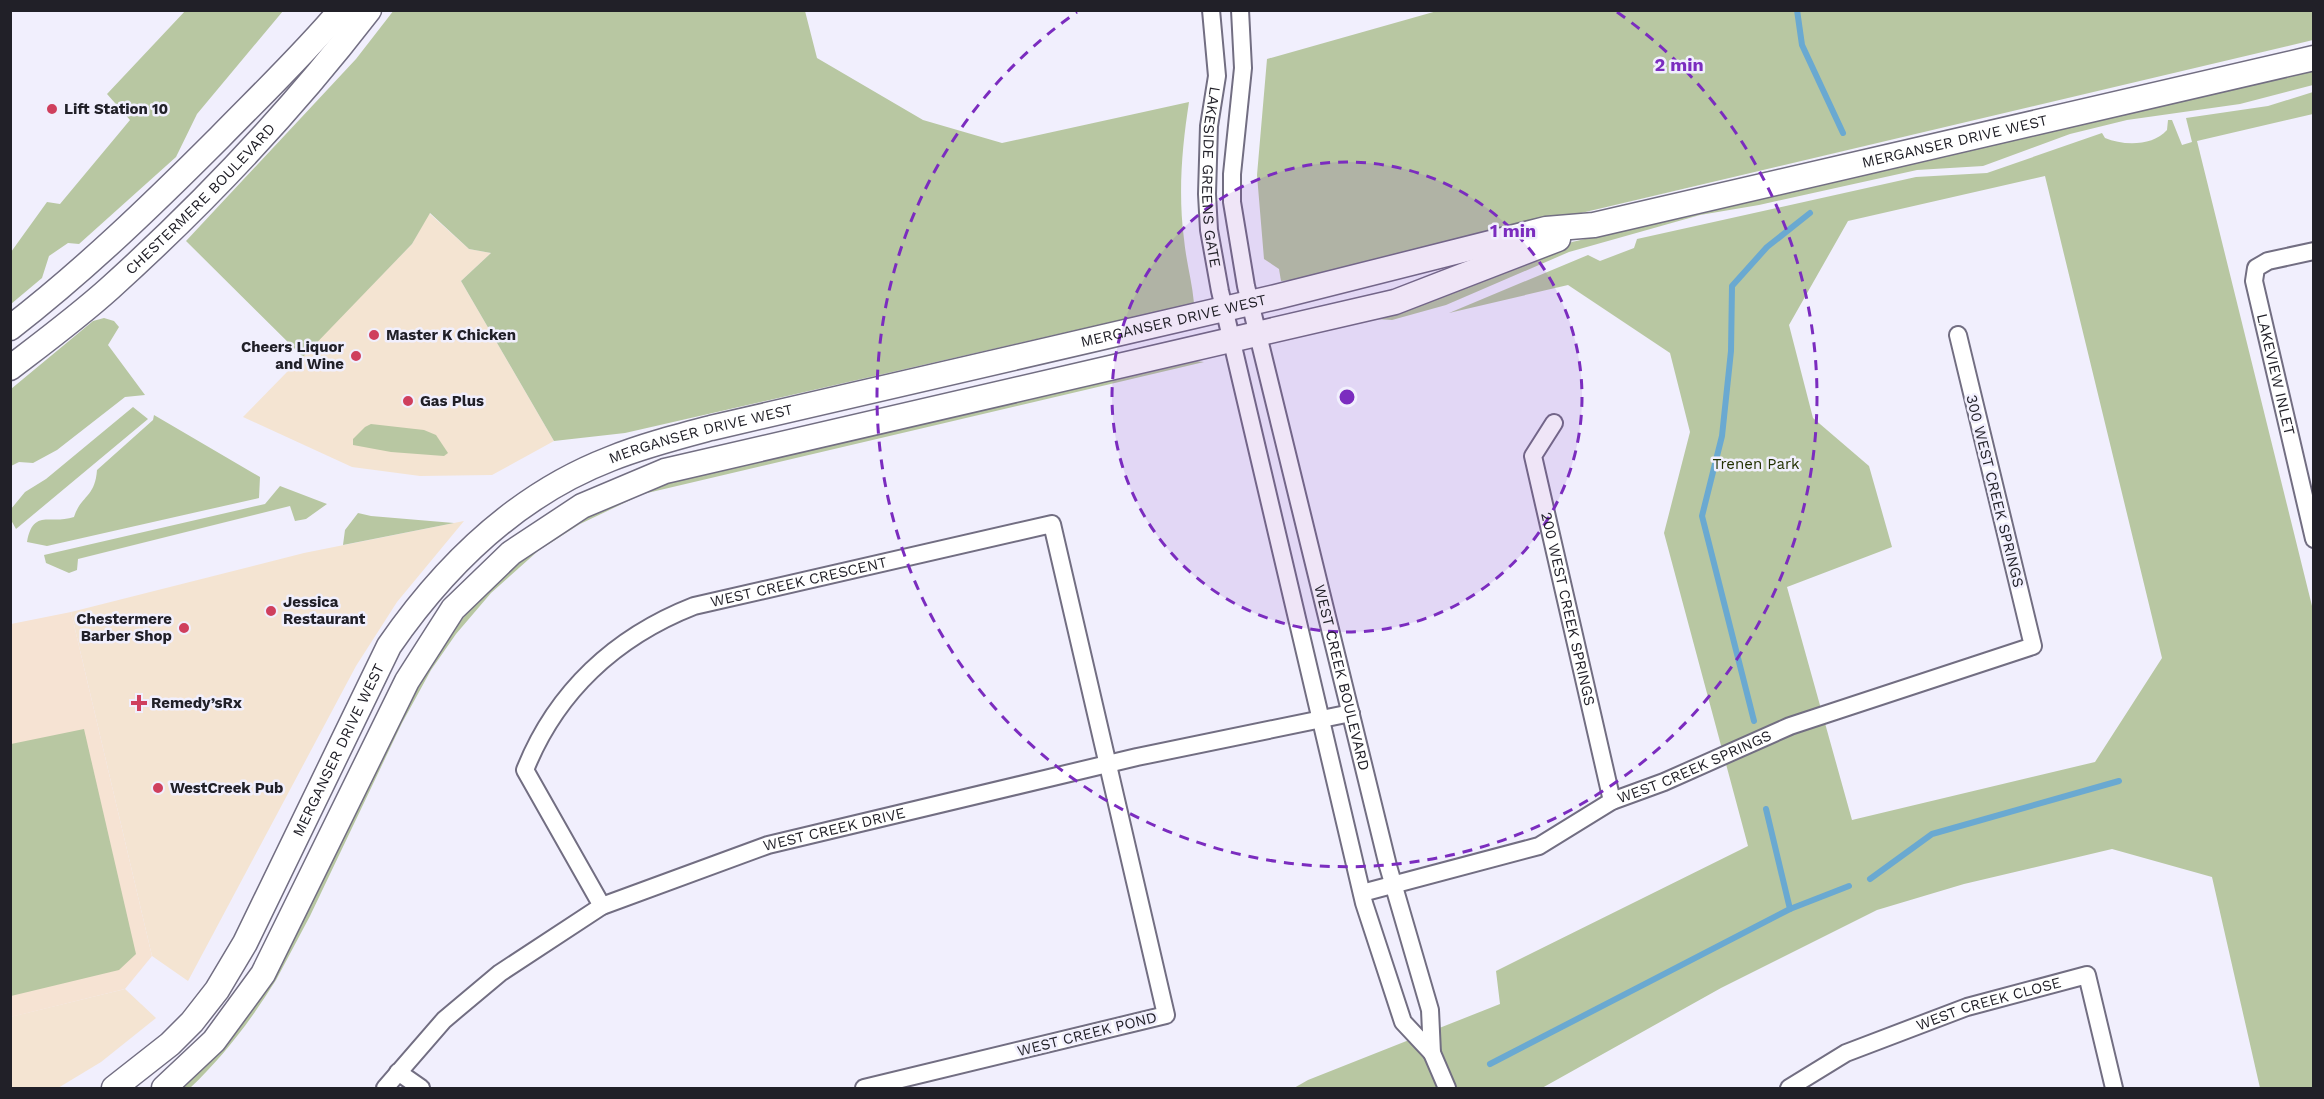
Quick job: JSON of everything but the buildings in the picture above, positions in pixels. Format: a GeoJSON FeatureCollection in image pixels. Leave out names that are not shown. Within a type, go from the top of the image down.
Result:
{"type":"FeatureCollection","features":[{"type":"Feature","properties":{"kind":"street","name":"CHESTERMERE BOULEVARD"},"geometry":{"type":"LineString","coordinates":[[10,328],[46,300],[170,187],[309,48],[341,10]]}},
{"type":"Feature","properties":{"kind":"street","name":"CHESTERMERE BOULEVARD"},"geometry":{"type":"LineString","coordinates":[[10,368],[110,289],[198,204],[319,75],[369,10]]}},
{"type":"Feature","properties":{"kind":"street","name":"LAKESIDE GREENS GATE"},"geometry":{"type":"LineString","coordinates":[[1211,10],[1217,76],[1209,126],[1207,194],[1209,230],[1233,341]]}},
{"type":"Feature","properties":{"kind":"street","name":"LAKESIDE GREENS GATE"},"geometry":{"type":"LineString","coordinates":[[1240,10],[1243,68],[1232,174],[1232,202],[1240,256],[1252,303]]}},
{"type":"Feature","properties":{"kind":"street","name":"MERGANSER DRIVE WEST"},"geometry":{"type":"LineString","coordinates":[[164,1089],[214,1041],[263,974],[407,681],[424,650],[453,609],[511,552],[582,506],[666,471],[1395,302],[1594,225],[2313,58]]}},
{"type":"Feature","properties":{"kind":"street","name":"MERGANSER DRIVE WEST"},"geometry":{"type":"LineString","coordinates":[[114,1089],[170,1044],[192,1022],[217,990],[245,943],[389,646],[441,578],[495,527],[576,474],[639,448],[711,428],[1252,303],[1546,229],[1594,225]]}},
{"type":"Feature","properties":{"kind":"street","name":"LAKEVIEW INLET"},"geometry":{"type":"LineString","coordinates":[[2313,251],[2268,261],[2256,268],[2254,282],[2313,538]]}},
{"type":"Feature","properties":{"kind":"street","name":"WEST CREEK BOULEVARD"},"geometry":{"type":"LineString","coordinates":[[1252,303],[1394,886],[1430,1010],[1432,1053],[1447,1089]]}},
{"type":"Feature","properties":{"kind":"street","name":"300 WEST CREEK SPRINGS"},"geometry":{"type":"LineString","coordinates":[[1958,335],[2033,646]]}},
{"type":"Feature","properties":{"kind":"street","name":"WEST CREEK BOULEVARD"},"geometry":{"type":"LineString","coordinates":[[1233,341],[1362,893],[1403,1022],[1432,1053]]}},
{"type":"Feature","properties":{"kind":"street","name":"200 WEST CREEK SPRINGS"},"geometry":{"type":"LineString","coordinates":[[1554,423],[1533,456],[1611,801]]}},
{"type":"Feature","properties":{"kind":"street","name":"WEST CREEK CRESCENT"},"geometry":{"type":"LineString","coordinates":[[602,906],[525,770],[537,740],[556,710],[582,678],[615,648],[647,627],[694,606],[1052,524],[1109,764]]}},
{"type":"Feature","properties":{"kind":"street"},"geometry":{"type":"LineString","coordinates":[[495,527],[511,552]]}},
{"type":"Feature","properties":{"kind":"street","name":"WEST CREEK SPRINGS"},"geometry":{"type":"LineString","coordinates":[[1362,893],[1539,846],[1611,801],[1664,782],[1790,726],[2033,646]]}},
{"type":"Feature","properties":{"kind":"street","name":"WEST CREEK DRIVE"},"geometry":{"type":"LineString","coordinates":[[385,1089],[444,1020],[500,974],[602,906],[768,845],[1109,764],[1351,713]]}},
{"type":"Feature","properties":{"kind":"street","name":"WEST CREEK POND"},"geometry":{"type":"LineString","coordinates":[[864,1089],[1166,1015],[1109,764]]}},
{"type":"Feature","properties":{"kind":"street"},"geometry":{"type":"LineString","coordinates":[[317,796],[344,809]]}},
{"type":"Feature","properties":{"kind":"street","name":"WEST CREEK CLOSE"},"geometry":{"type":"LineString","coordinates":[[1789,1089],[1846,1053],[1967,1007],[2087,975],[2114,1089]]}},
{"type":"Feature","properties":{"kind":"street"},"geometry":{"type":"LineString","coordinates":[[192,1022],[214,1041]]}},
{"type":"Feature","properties":{"kind":"street"},"geometry":{"type":"LineString","coordinates":[[398,1072],[421,1089]]}},
{"type":"Feature","properties":{"kind":"shaded area"},"geometry":{"type":"Polygon","coordinates":[[[429,213],[469,249],[491,253],[461,281],[554,441],[492,475],[420,476],[352,467],[243,417],[412,244],[429,213]]]}},
{"type":"Feature","properties":{"kind":"shaded area"},"geometry":{"type":"Polygon","coordinates":[[[464,521],[397,602],[356,666],[188,981],[152,956],[71,612],[304,553],[464,521]]]}},
{"type":"Feature","properties":{"kind":"shaded area"},"geometry":{"type":"Polygon","coordinates":[[[71,612],[152,956],[125,989],[11,1017],[11,624],[71,612]]]}},
{"type":"Feature","properties":{"kind":"shaded area"},"geometry":{"type":"Polygon","coordinates":[[[125,989],[156,1018],[101,1062],[58,1088],[11,1088],[10,1017],[125,989]]]}},
{"type":"Feature","properties":{"kind":"green space"},"geometry":{"type":"Polygon","coordinates":[[[186,10],[283,11],[197,114],[176,157],[79,244],[68,243],[49,256],[42,278],[11,304],[11,252],[47,202],[60,204],[130,120],[107,94],[186,10]]]}},
{"type":"Feature","properties":{"kind":"green space"},"geometry":{"type":"Polygon","coordinates":[[[394,10],[805,11],[817,58],[923,120],[1002,143],[1189,102],[1183,153],[1181,205],[1194,303],[625,433],[554,441],[461,281],[491,253],[469,249],[430,213],[412,244],[303,357],[186,241],[356,59],[394,10]]]}},
{"type":"Feature","properties":{"kind":"green space"},"geometry":{"type":"Polygon","coordinates":[[[1437,11],[2313,11],[2313,40],[1297,280],[1281,281],[1279,269],[1264,259],[1257,175],[1267,59],[1437,11]]]}},
{"type":"Feature","properties":{"kind":"green space"},"geometry":{"type":"Polygon","coordinates":[[[2313,70],[2313,85],[2240,104],[2127,120],[2070,134],[1983,166],[1917,170],[1759,205],[1700,215],[1569,252],[1446,305],[1392,320],[1376,319],[1429,302],[1572,242],[2313,70]]]}},
{"type":"Feature","properties":{"kind":"green space","name":"Trenen Park"},"geometry":{"type":"Polygon","coordinates":[[[2313,92],[2313,114],[2197,141],[2313,610],[2313,1088],[2260,1088],[2212,877],[2112,849],[1964,884],[1877,910],[1721,988],[1542,1088],[1294,1088],[1308,1080],[1500,1004],[1496,971],[1748,846],[1664,533],[1690,432],[1670,353],[1568,285],[1449,313],[1588,255],[1600,261],[1634,248],[1637,239],[1916,177],[1987,173],[2102,133],[2105,138],[2113,141],[2146,142],[2167,130],[2168,120],[2172,120],[2182,145],[2192,142],[2186,118],[2268,106],[2313,92]],[[2045,176],[1848,221],[1789,325],[1813,418],[1869,466],[1892,547],[1787,587],[1852,820],[2095,762],[2162,658],[2045,176]]]}},
{"type":"Feature","properties":{"kind":"green space"},"geometry":{"type":"Polygon","coordinates":[[[104,318],[114,321],[119,327],[108,345],[145,395],[125,397],[57,450],[33,463],[19,462],[11,466],[11,389],[93,321],[104,318]]]}},
{"type":"Feature","properties":{"kind":"green space"},"geometry":{"type":"Polygon","coordinates":[[[1196,361],[1204,362],[643,494],[580,524],[538,551],[491,593],[456,634],[431,670],[402,723],[310,916],[276,980],[226,1050],[190,1088],[181,1088],[210,1061],[235,1032],[278,967],[427,668],[473,606],[498,580],[554,537],[619,502],[656,486],[1196,361]]]}},
{"type":"Feature","properties":{"kind":"green space"},"geometry":{"type":"Polygon","coordinates":[[[133,407],[148,419],[16,529],[11,520],[11,509],[25,492],[46,479],[133,407]]]}},
{"type":"Feature","properties":{"kind":"green space"},"geometry":{"type":"Polygon","coordinates":[[[154,415],[260,477],[259,498],[47,546],[27,542],[30,531],[38,521],[74,517],[80,504],[94,486],[97,470],[153,420],[154,415]]]}},
{"type":"Feature","properties":{"kind":"green space"},"geometry":{"type":"Polygon","coordinates":[[[371,424],[424,430],[436,435],[448,453],[444,456],[391,452],[353,445],[353,439],[371,424]]]}},
{"type":"Feature","properties":{"kind":"green space"},"geometry":{"type":"Polygon","coordinates":[[[280,486],[327,504],[306,519],[295,521],[290,506],[78,559],[77,570],[69,573],[46,563],[44,555],[265,504],[280,486]]]}},
{"type":"Feature","properties":{"kind":"green space"},"geometry":{"type":"Polygon","coordinates":[[[358,513],[454,523],[343,545],[345,530],[358,513]]]}},
{"type":"Feature","properties":{"kind":"green space"},"geometry":{"type":"Polygon","coordinates":[[[84,729],[136,954],[119,970],[11,996],[11,744],[84,729]]]}},
{"type":"Feature","properties":{"kind":"waterway"},"geometry":{"type":"LineString","coordinates":[[1797,10],[1802,45],[1843,133]]}},
{"type":"Feature","properties":{"kind":"waterway"},"geometry":{"type":"LineString","coordinates":[[1754,721],[1702,516],[1722,436],[1731,351],[1732,286],[1767,247],[1810,213]]}},
{"type":"Feature","properties":{"kind":"waterway"},"geometry":{"type":"LineString","coordinates":[[1870,879],[1932,834],[2119,781]]}},
{"type":"Feature","properties":{"kind":"waterway"},"geometry":{"type":"LineString","coordinates":[[1766,809],[1790,909]]}},
{"type":"Feature","properties":{"kind":"waterway"},"geometry":{"type":"LineString","coordinates":[[1490,1064],[1790,909],[1849,886]]}},
{"type":"Feature","properties":{"kind":"place","name":"Lift Station 10"},"geometry":{"type":"Point","coordinates":[52,109]}},
{"type":"Feature","properties":{"kind":"place","name":"Master K Chicken"},"geometry":{"type":"Point","coordinates":[374,335]}},
{"type":"Feature","properties":{"kind":"place","name":"Cheers Liquor and Wine"},"geometry":{"type":"Point","coordinates":[356,356]}},
{"type":"Feature","properties":{"kind":"place","name":"Gas Plus"},"geometry":{"type":"Point","coordinates":[408,401]}},
{"type":"Feature","properties":{"kind":"place","name":"Jessica Restaurant"},"geometry":{"type":"Point","coordinates":[271,611]}},
{"type":"Feature","properties":{"kind":"place","name":"Chestermere Barber Shop"},"geometry":{"type":"Point","coordinates":[184,628]}},
{"type":"Feature","properties":{"kind":"place","name":"Remedy’sRx"},"geometry":{"type":"Point","coordinates":[139,703]}},
{"type":"Feature","properties":{"kind":"place","name":"WestCreek Pub"},"geometry":{"type":"Point","coordinates":[158,788]}}]}
